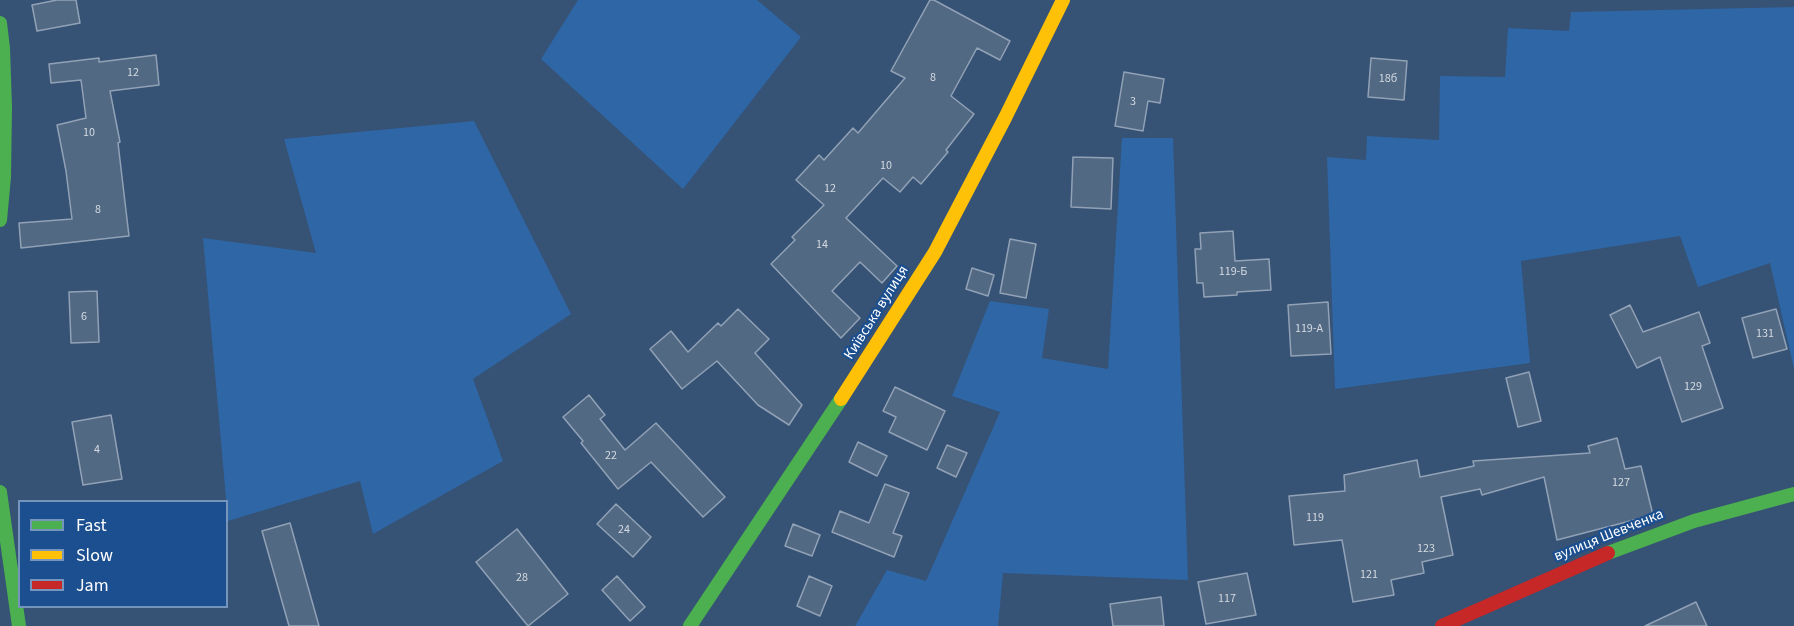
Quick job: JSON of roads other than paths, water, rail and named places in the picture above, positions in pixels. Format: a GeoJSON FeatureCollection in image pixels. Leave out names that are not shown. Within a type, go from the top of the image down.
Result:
{"type":"FeatureCollection","features":[{"type":"Feature","properties":{"kind":"main road","name":"Київська вулиця"},"geometry":{"type":"LineString","coordinates":[[690,626],[870,356],[935,252],[1063,0]]}},
{"type":"Feature","properties":{"kind":"main road"},"geometry":{"type":"LineString","coordinates":[[0,23],[5,106],[4,177],[0,220]]}},
{"type":"Feature","properties":{"kind":"main road"},"geometry":{"type":"LineString","coordinates":[[0,492],[19,626]]}},
{"type":"Feature","properties":{"kind":"main road","name":"вулиця Шевченка"},"geometry":{"type":"LineString","coordinates":[[1442,626],[1618,548],[1694,521],[1794,494]]}}]}
